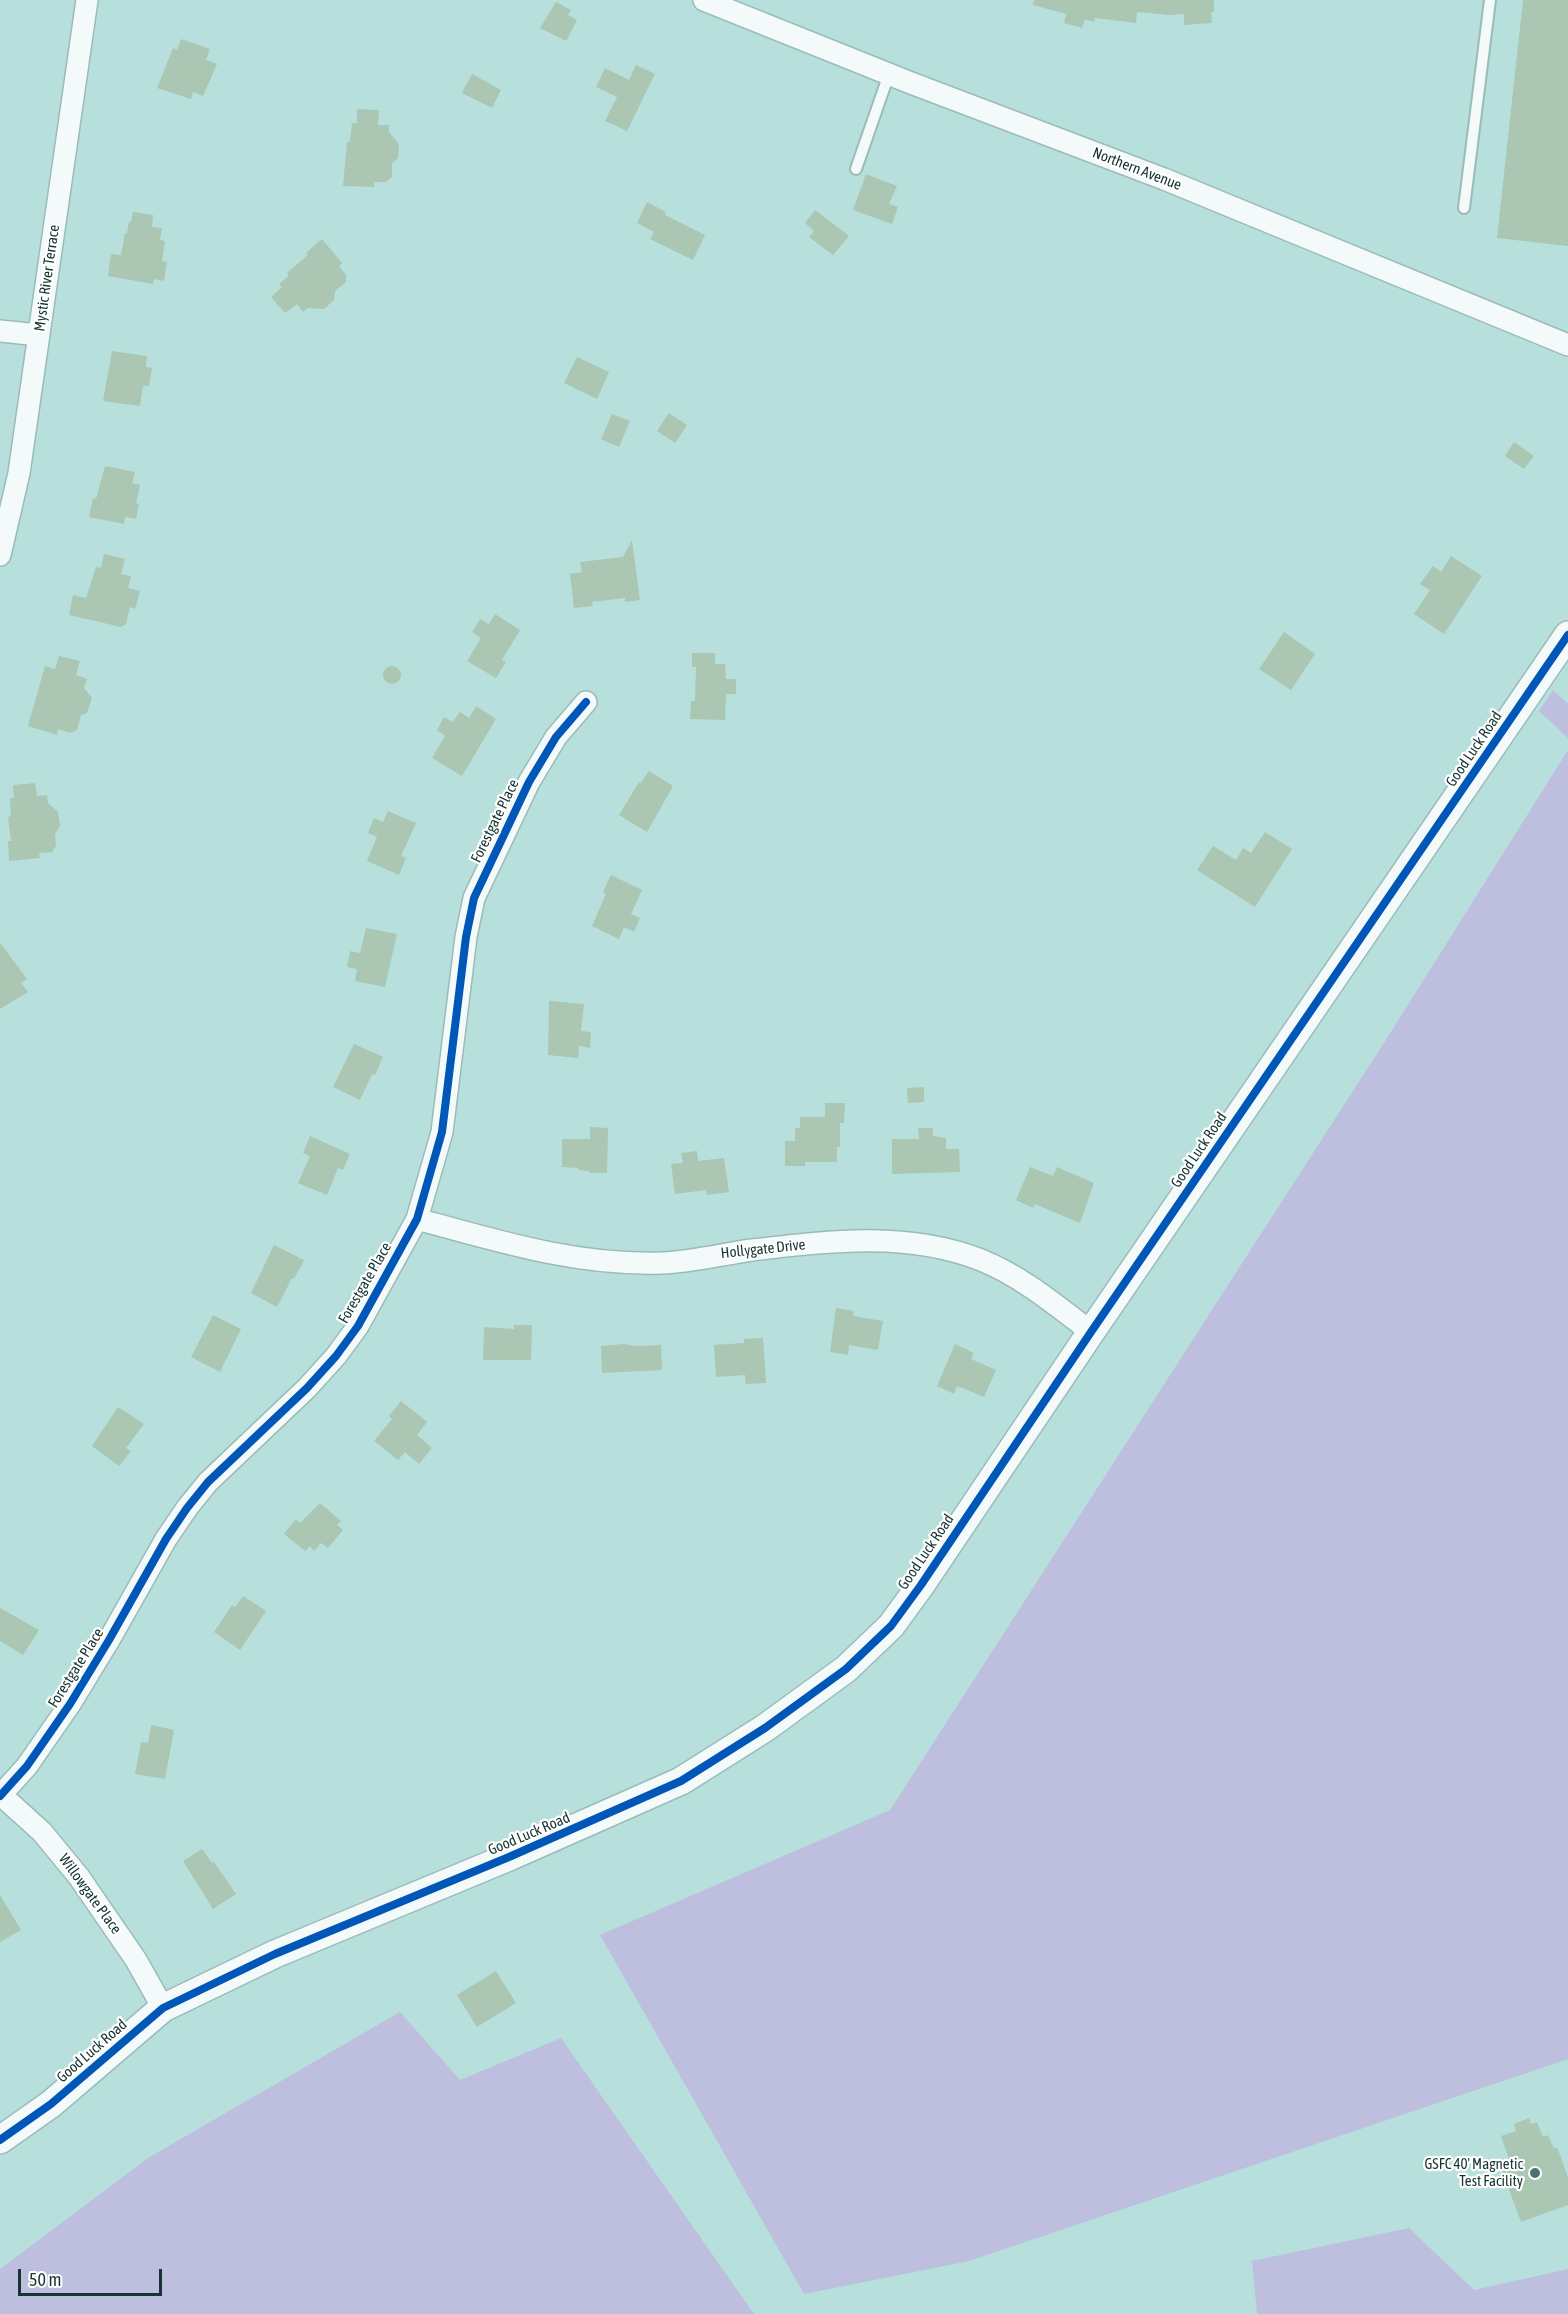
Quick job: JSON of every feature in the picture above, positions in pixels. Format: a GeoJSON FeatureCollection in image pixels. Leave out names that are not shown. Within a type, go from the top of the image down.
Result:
{"type":"FeatureCollection","features":[{"type":"Feature","properties":{"kind":"street","name":"Mystic River Terrace"},"geometry":{"type":"LineString","coordinates":[[0,555],[19,473],[87,0]]}},
{"type":"Feature","properties":{"kind":"street","name":"Northern Avenue"},"geometry":{"type":"LineString","coordinates":[[704,0],[889,74],[1164,179],[1568,345]]}},
{"type":"Feature","properties":{"kind":"street"},"geometry":{"type":"LineString","coordinates":[[0,331],[39,335]]}},
{"type":"Feature","properties":{"kind":"street","name":"Good Luck Road"},"geometry":{"type":"LineString","coordinates":[[0,2140],[51,2104],[163,2007],[275,1954],[478,1871],[681,1781],[765,1728],[846,1669],[891,1626],[1568,635]]}},
{"type":"Feature","properties":{"kind":"street","name":"Forestgate Place"},"geometry":{"type":"LineString","coordinates":[[0,1795],[27,1766],[70,1704],[110,1640],[166,1539],[187,1508],[208,1482],[307,1388],[336,1356],[358,1326],[417,1219],[442,1132],[466,937],[474,898],[529,782],[556,737],[586,702]]}},
{"type":"Feature","properties":{"kind":"street","name":"Hollygate Drive"},"geometry":{"type":"LineString","coordinates":[[417,1219],[525,1249],[635,1263],[665,1263],[849,1240],[922,1243],[982,1261],[1053,1302],[1091,1332]]}},
{"type":"Feature","properties":{"kind":"street","name":"Willowgate Place"},"geometry":{"type":"LineString","coordinates":[[0,1795],[42,1832],[79,1877],[136,1960],[163,2007]]}},
{"type":"Feature","properties":{"kind":"lane"},"geometry":{"type":"LineString","coordinates":[[1464,208],[1490,0]]}},
{"type":"Feature","properties":{"kind":"lane"},"geometry":{"type":"LineString","coordinates":[[856,169],[889,74]]}},
{"type":"Feature","properties":{"kind":"shaded area"},"geometry":{"type":"Polygon","coordinates":[[[1553,690],[1568,704],[1568,738],[1539,711],[1553,690]]]}},
{"type":"Feature","properties":{"kind":"shaded area"},"geometry":{"type":"Polygon","coordinates":[[[1568,750],[1568,2059],[969,2261],[804,2294],[600,1935],[890,1810],[1389,1035],[1568,750]]]}},
{"type":"Feature","properties":{"kind":"shaded area"},"geometry":{"type":"Polygon","coordinates":[[[400,2012],[460,2080],[561,2038],[754,2314],[0,2314],[0,2269],[148,2158],[400,2012]]]}},
{"type":"Feature","properties":{"kind":"shaded area"},"geometry":{"type":"Polygon","coordinates":[[[1409,2228],[1474,2290],[1568,2269],[1568,2314],[1257,2314],[1252,2261],[1409,2228]]]}},
{"type":"Feature","properties":{"kind":"building"},"geometry":{"type":"Polygon","coordinates":[[[1034,0],[1214,0],[1214,12],[1211,12],[1212,23],[1184,25],[1184,14],[1137,12],[1136,23],[1095,18],[1094,22],[1085,19],[1082,28],[1064,23],[1066,14],[1033,5],[1034,0]]]}},
{"type":"Feature","properties":{"kind":"building"},"geometry":{"type":"Polygon","coordinates":[[[1523,0],[1568,0],[1568,246],[1497,238],[1523,0]]]}},
{"type":"Feature","properties":{"kind":"building"},"geometry":{"type":"Polygon","coordinates":[[[556,2],[571,10],[568,15],[577,20],[566,41],[540,28],[556,2]]]}},
{"type":"Feature","properties":{"kind":"building"},"geometry":{"type":"Polygon","coordinates":[[[181,39],[210,49],[206,60],[217,64],[203,96],[193,92],[191,99],[157,88],[173,48],[177,50],[181,39]]]}},
{"type":"Feature","properties":{"kind":"building"},"geometry":{"type":"Polygon","coordinates":[[[636,65],[655,74],[627,131],[605,121],[617,97],[596,87],[605,68],[629,80],[636,65]]]}},
{"type":"Feature","properties":{"kind":"building"},"geometry":{"type":"Polygon","coordinates":[[[472,74],[501,90],[492,108],[462,93],[472,74]]]}},
{"type":"Feature","properties":{"kind":"building"},"geometry":{"type":"Polygon","coordinates":[[[357,109],[379,110],[378,125],[389,125],[389,132],[399,144],[398,158],[392,163],[392,177],[386,182],[374,182],[374,187],[343,186],[347,142],[350,142],[352,123],[357,123],[357,109]]]}},
{"type":"Feature","properties":{"kind":"building"},"geometry":{"type":"Polygon","coordinates":[[[866,174],[897,186],[889,204],[898,207],[892,224],[853,210],[866,174]]]}},
{"type":"Feature","properties":{"kind":"building"},"geometry":{"type":"Polygon","coordinates":[[[647,202],[666,212],[665,215],[705,235],[693,260],[650,239],[654,232],[637,223],[647,202]]]}},
{"type":"Feature","properties":{"kind":"building"},"geometry":{"type":"Polygon","coordinates":[[[815,210],[849,236],[833,255],[809,237],[814,231],[805,223],[815,210]]]}},
{"type":"Feature","properties":{"kind":"building"},"geometry":{"type":"Polygon","coordinates":[[[133,212],[153,215],[152,227],[162,228],[160,240],[165,241],[162,261],[167,262],[164,281],[154,279],[153,284],[108,276],[111,254],[121,255],[125,233],[127,233],[133,212]]]}},
{"type":"Feature","properties":{"kind":"building"},"geometry":{"type":"Polygon","coordinates":[[[322,239],[342,263],[339,266],[346,275],[346,282],[335,291],[334,300],[324,309],[308,308],[303,312],[297,304],[285,313],[271,297],[282,287],[279,284],[289,276],[287,273],[322,239]]]}},
{"type":"Feature","properties":{"kind":"building"},"geometry":{"type":"Polygon","coordinates":[[[112,351],[147,356],[146,367],[152,368],[149,386],[143,386],[140,406],[103,401],[112,351]]]}},
{"type":"Feature","properties":{"kind":"building"},"geometry":{"type":"Polygon","coordinates":[[[577,357],[609,372],[597,399],[564,383],[577,357]]]}},
{"type":"Feature","properties":{"kind":"building"},"geometry":{"type":"Polygon","coordinates":[[[669,413],[687,425],[675,443],[657,431],[669,413]]]}},
{"type":"Feature","properties":{"kind":"building"},"geometry":{"type":"Polygon","coordinates":[[[612,414],[630,421],[619,447],[601,439],[612,414]]]}},
{"type":"Feature","properties":{"kind":"building"},"geometry":{"type":"Polygon","coordinates":[[[1514,442],[1534,456],[1524,469],[1505,456],[1514,442]]]}},
{"type":"Feature","properties":{"kind":"building"},"geometry":{"type":"Polygon","coordinates":[[[105,466],[135,472],[132,483],[140,485],[136,503],[139,504],[136,519],[125,517],[124,524],[89,517],[93,498],[96,499],[105,466]]]}},
{"type":"Feature","properties":{"kind":"building"},"geometry":{"type":"Polygon","coordinates":[[[632,540],[640,600],[625,602],[625,598],[592,602],[593,606],[574,608],[570,574],[582,572],[580,562],[623,557],[632,540]]]}},
{"type":"Feature","properties":{"kind":"building"},"geometry":{"type":"Polygon","coordinates":[[[104,554],[125,559],[121,574],[131,576],[128,588],[140,591],[135,609],[130,607],[126,624],[121,627],[69,615],[73,595],[86,598],[96,567],[101,568],[104,554]]]}},
{"type":"Feature","properties":{"kind":"building"},"geometry":{"type":"Polygon","coordinates":[[[1451,556],[1482,576],[1444,634],[1414,614],[1430,590],[1420,584],[1433,566],[1441,572],[1451,556]]]}},
{"type":"Feature","properties":{"kind":"building"},"geometry":{"type":"Polygon","coordinates":[[[495,614],[520,630],[502,660],[506,662],[496,678],[467,661],[481,638],[472,632],[480,619],[489,624],[495,614]]]}},
{"type":"Feature","properties":{"kind":"building"},"geometry":{"type":"Polygon","coordinates":[[[1284,632],[1315,654],[1291,690],[1259,669],[1284,632]]]}},
{"type":"Feature","properties":{"kind":"building"},"geometry":{"type":"Polygon","coordinates":[[[692,653],[715,653],[715,664],[725,664],[726,679],[736,679],[736,694],[726,694],[725,720],[690,719],[691,701],[695,701],[696,667],[692,667],[692,653]]]}},
{"type":"Feature","properties":{"kind":"building"},"geometry":{"type":"Polygon","coordinates":[[[59,656],[80,661],[76,675],[87,679],[84,688],[92,698],[87,713],[81,715],[77,730],[70,733],[58,729],[57,735],[28,726],[45,666],[55,669],[59,656]]]}},
{"type":"Feature","properties":{"kind":"building"},"geometry":{"type":"Polygon","coordinates":[[[392,666],[398,669],[401,675],[398,681],[392,684],[386,681],[383,675],[386,669],[392,666]]]}},
{"type":"Feature","properties":{"kind":"building"},"geometry":{"type":"Polygon","coordinates":[[[476,706],[496,719],[462,776],[432,758],[445,736],[437,730],[444,717],[452,722],[460,712],[469,718],[476,706]]]}},
{"type":"Feature","properties":{"kind":"building"},"geometry":{"type":"Polygon","coordinates":[[[649,771],[673,786],[647,832],[619,815],[639,782],[641,783],[649,771]]]}},
{"type":"Feature","properties":{"kind":"building"},"geometry":{"type":"Polygon","coordinates":[[[35,783],[37,796],[47,795],[48,803],[58,812],[60,826],[55,834],[56,846],[52,852],[39,853],[40,858],[9,861],[8,841],[11,841],[8,817],[11,816],[10,798],[14,798],[13,785],[35,783]]]}},
{"type":"Feature","properties":{"kind":"building"},"geometry":{"type":"Polygon","coordinates":[[[388,811],[416,823],[401,856],[406,858],[399,875],[367,861],[377,837],[368,833],[374,818],[383,822],[388,811]]]}},
{"type":"Feature","properties":{"kind":"building"},"geometry":{"type":"Polygon","coordinates":[[[1265,832],[1292,849],[1255,907],[1197,870],[1213,846],[1236,860],[1243,848],[1251,853],[1265,832]]]}},
{"type":"Feature","properties":{"kind":"building"},"geometry":{"type":"Polygon","coordinates":[[[611,875],[642,890],[631,914],[640,918],[634,932],[624,927],[619,939],[592,926],[606,894],[603,892],[611,875]]]}},
{"type":"Feature","properties":{"kind":"building"},"geometry":{"type":"Polygon","coordinates":[[[366,928],[397,934],[385,987],[355,981],[357,969],[347,967],[350,951],[360,953],[366,928]]]}},
{"type":"Feature","properties":{"kind":"building"},"geometry":{"type":"Polygon","coordinates":[[[0,943],[27,979],[21,983],[28,992],[0,1009],[0,943]]]}},
{"type":"Feature","properties":{"kind":"building"},"geometry":{"type":"Polygon","coordinates":[[[549,1001],[584,1004],[581,1031],[591,1032],[590,1048],[579,1046],[578,1058],[548,1055],[549,1001]]]}},
{"type":"Feature","properties":{"kind":"building"},"geometry":{"type":"Polygon","coordinates":[[[354,1044],[383,1057],[360,1100],[333,1087],[354,1044]]]}},
{"type":"Feature","properties":{"kind":"building"},"geometry":{"type":"Polygon","coordinates":[[[924,1087],[924,1102],[908,1103],[907,1088],[924,1087]]]}},
{"type":"Feature","properties":{"kind":"building"},"geometry":{"type":"Polygon","coordinates":[[[825,1103],[845,1103],[844,1123],[840,1123],[840,1147],[837,1147],[837,1162],[805,1162],[805,1166],[785,1166],[785,1141],[795,1141],[795,1128],[800,1128],[800,1117],[825,1117],[825,1103]]]}},
{"type":"Feature","properties":{"kind":"building"},"geometry":{"type":"Polygon","coordinates":[[[590,1127],[608,1128],[607,1173],[589,1173],[589,1171],[578,1170],[578,1168],[562,1167],[562,1139],[590,1139],[590,1127]]]}},
{"type":"Feature","properties":{"kind":"building"},"geometry":{"type":"Polygon","coordinates":[[[918,1128],[933,1128],[933,1136],[946,1138],[946,1149],[959,1149],[960,1172],[892,1174],[892,1139],[919,1139],[918,1128]]]}},
{"type":"Feature","properties":{"kind":"building"},"geometry":{"type":"Polygon","coordinates":[[[310,1136],[350,1154],[343,1170],[338,1168],[327,1195],[298,1183],[310,1156],[303,1153],[310,1136]]]}},
{"type":"Feature","properties":{"kind":"building"},"geometry":{"type":"Polygon","coordinates":[[[697,1151],[698,1161],[724,1158],[729,1192],[707,1195],[706,1190],[675,1194],[671,1164],[683,1163],[681,1153],[697,1151]]]}},
{"type":"Feature","properties":{"kind":"building"},"geometry":{"type":"Polygon","coordinates":[[[1030,1167],[1053,1176],[1057,1167],[1094,1183],[1080,1223],[1035,1204],[1033,1208],[1016,1200],[1030,1167]]]}},
{"type":"Feature","properties":{"kind":"building"},"geometry":{"type":"Polygon","coordinates":[[[274,1245],[304,1260],[277,1307],[251,1293],[274,1245]]]}},
{"type":"Feature","properties":{"kind":"building"},"geometry":{"type":"Polygon","coordinates":[[[836,1308],[854,1311],[853,1316],[883,1321],[878,1350],[849,1345],[848,1355],[830,1352],[836,1308]]]}},
{"type":"Feature","properties":{"kind":"building"},"geometry":{"type":"Polygon","coordinates":[[[213,1315],[241,1329],[220,1372],[191,1357],[213,1315]]]}},
{"type":"Feature","properties":{"kind":"building"},"geometry":{"type":"Polygon","coordinates":[[[514,1325],[532,1325],[531,1360],[483,1360],[484,1327],[514,1329],[514,1325]]]}},
{"type":"Feature","properties":{"kind":"building"},"geometry":{"type":"Polygon","coordinates":[[[763,1338],[766,1383],[746,1384],[745,1375],[716,1377],[714,1345],[744,1343],[744,1339],[763,1338]]]}},
{"type":"Feature","properties":{"kind":"building"},"geometry":{"type":"Polygon","coordinates":[[[955,1344],[974,1353],[971,1359],[996,1370],[984,1397],[957,1386],[954,1394],[937,1386],[955,1344]]]}},
{"type":"Feature","properties":{"kind":"building"},"geometry":{"type":"Polygon","coordinates":[[[661,1345],[662,1370],[602,1373],[601,1346],[661,1345]]]}},
{"type":"Feature","properties":{"kind":"building"},"geometry":{"type":"Polygon","coordinates":[[[401,1401],[427,1422],[417,1435],[432,1448],[419,1464],[405,1452],[398,1460],[374,1441],[392,1419],[389,1416],[401,1401]]]}},
{"type":"Feature","properties":{"kind":"building"},"geometry":{"type":"Polygon","coordinates":[[[118,1407],[144,1424],[126,1448],[131,1451],[119,1466],[92,1446],[118,1407]]]}},
{"type":"Feature","properties":{"kind":"building"},"geometry":{"type":"Polygon","coordinates":[[[320,1503],[341,1521],[337,1525],[343,1530],[328,1548],[321,1543],[314,1551],[310,1546],[305,1551],[284,1534],[296,1519],[300,1523],[320,1503]]]}},
{"type":"Feature","properties":{"kind":"building"},"geometry":{"type":"Polygon","coordinates":[[[243,1596],[266,1611],[240,1650],[214,1632],[232,1605],[235,1607],[243,1596]]]}},
{"type":"Feature","properties":{"kind":"building"},"geometry":{"type":"Polygon","coordinates":[[[0,1608],[39,1630],[23,1655],[0,1641],[0,1608]]]}},
{"type":"Feature","properties":{"kind":"building"},"geometry":{"type":"Polygon","coordinates":[[[151,1725],[174,1730],[165,1779],[135,1774],[141,1742],[148,1743],[151,1725]]]}},
{"type":"Feature","properties":{"kind":"building"},"geometry":{"type":"Polygon","coordinates":[[[202,1849],[236,1894],[213,1909],[183,1861],[202,1849]]]}},
{"type":"Feature","properties":{"kind":"building"},"geometry":{"type":"Polygon","coordinates":[[[0,1895],[21,1930],[0,1942],[0,1895]]]}},
{"type":"Feature","properties":{"kind":"building"},"geometry":{"type":"Polygon","coordinates":[[[496,1971],[516,2003],[477,2027],[457,1995],[496,1971]]]}},
{"type":"Feature","properties":{"kind":"building","name":"GSFC 40' Magnetic Test Facility"},"geometry":{"type":"Polygon","coordinates":[[[1529,2118],[1531,2124],[1537,2122],[1543,2137],[1548,2135],[1554,2149],[1557,2147],[1568,2177],[1568,2205],[1521,2222],[1501,2168],[1511,2165],[1501,2136],[1516,2131],[1514,2124],[1529,2118]]]}},
{"type":"Feature","properties":{"kind":"cycle path"},"geometry":{"type":"LineString","coordinates":[[0,2140],[51,2104],[163,2008],[275,1954],[509,1857],[681,1781],[765,1728],[846,1669],[891,1626],[1568,635]]}},
{"type":"Feature","properties":{"kind":"cycle path"},"geometry":{"type":"LineString","coordinates":[[0,1796],[27,1766],[70,1704],[166,1539],[187,1508],[208,1482],[307,1388],[336,1356],[358,1326],[417,1219],[442,1132],[466,937],[474,898],[529,782],[556,737],[586,702]]}},
{"type":"Feature","properties":{"kind":"place","name":"GSFC 40' Magnetic Test Facility"},"geometry":{"type":"Point","coordinates":[1535,2173]}}]}
